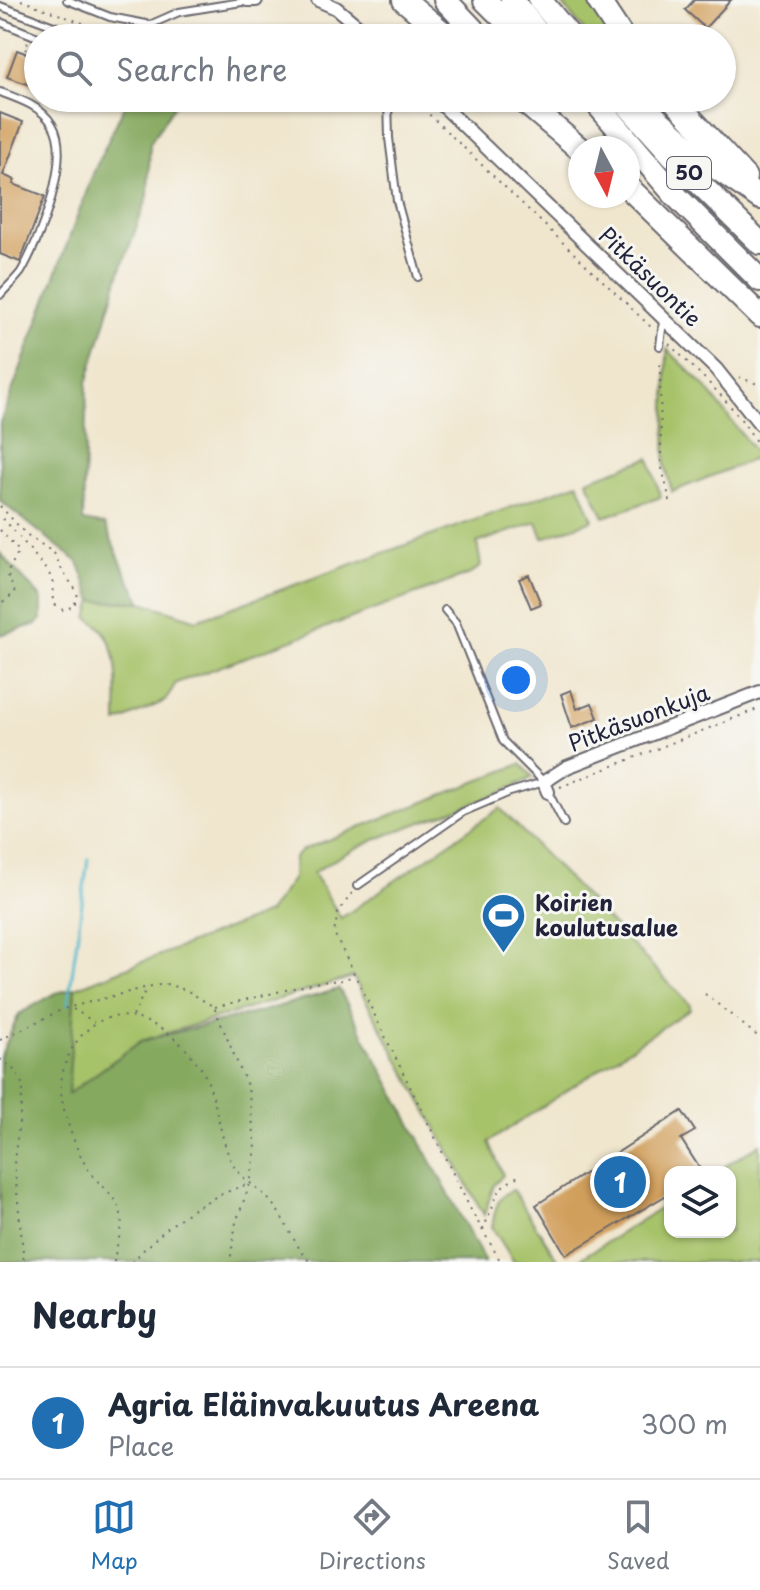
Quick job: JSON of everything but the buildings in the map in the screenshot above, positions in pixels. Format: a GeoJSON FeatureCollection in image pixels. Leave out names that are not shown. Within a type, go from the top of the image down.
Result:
{"type":"FeatureCollection","features":[{"type":"Feature","properties":{"kind":"highway"},"geometry":{"type":"LineString","coordinates":[[404,0],[432,24]]}},
{"type":"Feature","properties":{"kind":"highway"},"geometry":{"type":"LineString","coordinates":[[445,0],[468,24]]}},
{"type":"Feature","properties":{"kind":"highway"},"geometry":{"type":"LineString","coordinates":[[485,0],[509,24]]}},
{"type":"Feature","properties":{"kind":"highway"},"geometry":{"type":"LineString","coordinates":[[512,0],[531,24]]}},
{"type":"Feature","properties":{"kind":"highway"},"geometry":{"type":"LineString","coordinates":[[540,0],[560,24]]}},
{"type":"Feature","properties":{"kind":"highway"},"geometry":{"type":"LineString","coordinates":[[598,0],[614,24]]}},
{"type":"Feature","properties":{"kind":"highway"},"geometry":{"type":"LineString","coordinates":[[536,112],[568,139]]}},
{"type":"Feature","properties":{"kind":"highway"},"geometry":{"type":"LineString","coordinates":[[554,112],[577,136]]}},
{"type":"Feature","properties":{"kind":"highway"},"geometry":{"type":"LineString","coordinates":[[589,112],[612,136]]}},
{"type":"Feature","properties":{"kind":"highway","name":"50"},"geometry":{"type":"LineString","coordinates":[[604,112],[675,195],[760,280]]}},
{"type":"Feature","properties":{"kind":"highway","name":"50"},"geometry":{"type":"LineString","coordinates":[[634,112],[684,168],[760,243]]}},
{"type":"Feature","properties":{"kind":"highway"},"geometry":{"type":"LineString","coordinates":[[650,112],[696,154],[760,195]]}},
{"type":"Feature","properties":{"kind":"highway"},"geometry":{"type":"LineString","coordinates":[[684,112],[760,195]]}},
{"type":"Feature","properties":{"kind":"highway"},"geometry":{"type":"LineString","coordinates":[[640,166],[675,195]]}},
{"type":"Feature","properties":{"kind":"highway"},"geometry":{"type":"LineString","coordinates":[[640,199],[760,316]]}},
{"type":"Feature","properties":{"kind":"street"},"geometry":{"type":"LineString","coordinates":[[248,0],[256,0]]}},
{"type":"Feature","properties":{"kind":"street"},"geometry":{"type":"LineString","coordinates":[[318,0],[336,8],[355,24]]}},
{"type":"Feature","properties":{"kind":"street","name":"Pitkäsuontie"},"geometry":{"type":"LineString","coordinates":[[450,112],[716,369],[760,424]]}},
{"type":"Feature","properties":{"kind":"street","name":"Pitkäsuonkuja"},"geometry":{"type":"LineString","coordinates":[[546,787],[567,767],[760,692]]}},
{"type":"Feature","properties":{"kind":"lane"},"geometry":{"type":"LineString","coordinates":[[67,0],[110,17],[146,24],[179,12],[248,0]]}},
{"type":"Feature","properties":{"kind":"lane"},"geometry":{"type":"LineString","coordinates":[[0,6],[48,24]]}},
{"type":"Feature","properties":{"kind":"lane"},"geometry":{"type":"LineString","coordinates":[[0,22],[24,32]]}},
{"type":"Feature","properties":{"kind":"lane"},"geometry":{"type":"LineString","coordinates":[[0,92],[24,102]]}},
{"type":"Feature","properties":{"kind":"lane"},"geometry":{"type":"LineString","coordinates":[[0,295],[19,275],[30,254],[59,174],[55,127],[39,112]]}},
{"type":"Feature","properties":{"kind":"lane"},"geometry":{"type":"LineString","coordinates":[[388,112],[397,201],[418,277]]}},
{"type":"Feature","properties":{"kind":"lane"},"geometry":{"type":"LineString","coordinates":[[660,346],[663,317]]}},
{"type":"Feature","properties":{"kind":"lane"},"geometry":{"type":"LineString","coordinates":[[445,610],[456,623],[503,741],[546,787],[564,823]]}},
{"type":"Feature","properties":{"kind":"lane"},"geometry":{"type":"LineString","coordinates":[[357,886],[463,812],[510,792],[546,787]]}},
{"type":"Feature","properties":{"kind":"path"},"geometry":{"type":"LineString","coordinates":[[21,0],[85,24]]}},
{"type":"Feature","properties":{"kind":"path"},"geometry":{"type":"LineString","coordinates":[[427,112],[706,379],[760,449]]}},
{"type":"Feature","properties":{"kind":"path"},"geometry":{"type":"LineString","coordinates":[[660,364],[661,464],[671,505]]}},
{"type":"Feature","properties":{"kind":"path"},"geometry":{"type":"LineString","coordinates":[[0,506],[26,534],[54,553],[78,593],[74,606],[63,610],[54,604],[51,575],[20,541],[8,521],[0,516]]}},
{"type":"Feature","properties":{"kind":"path"},"geometry":{"type":"LineString","coordinates":[[0,530],[19,551],[7,573],[15,593],[0,604]]}},
{"type":"Feature","properties":{"kind":"path"},"geometry":{"type":"LineString","coordinates":[[546,787],[760,708]]}},
{"type":"Feature","properties":{"kind":"path"},"geometry":{"type":"LineString","coordinates":[[357,886],[338,913],[334,933],[482,1231],[501,1262]]}},
{"type":"Feature","properties":{"kind":"path"},"geometry":{"type":"LineString","coordinates":[[214,1007],[304,985],[343,980],[354,975]]}},
{"type":"Feature","properties":{"kind":"path"},"geometry":{"type":"LineString","coordinates":[[0,1040],[63,1009],[146,987],[166,984],[186,990],[214,1007],[248,1088],[256,1148],[250,1184],[236,1222],[230,1262]]}},
{"type":"Feature","properties":{"kind":"path"},"geometry":{"type":"LineString","coordinates":[[133,1017],[146,987]]}},
{"type":"Feature","properties":{"kind":"path"},"geometry":{"type":"LineString","coordinates":[[705,994],[760,1038]]}},
{"type":"Feature","properties":{"kind":"path"},"geometry":{"type":"LineString","coordinates":[[72,1008],[95,1023]]}},
{"type":"Feature","properties":{"kind":"path"},"geometry":{"type":"LineString","coordinates":[[114,1262],[121,1214],[118,1205],[88,1169],[61,1095],[63,1070],[82,1034],[95,1023],[115,1017],[133,1017],[166,1033],[203,1070],[233,1166],[271,1201],[310,1262]]}},
{"type":"Feature","properties":{"kind":"path"},"geometry":{"type":"LineString","coordinates":[[0,1059],[22,1081],[14,1161],[24,1262]]}},
{"type":"Feature","properties":{"kind":"path"},"geometry":{"type":"LineString","coordinates":[[482,1231],[500,1188],[518,1176]]}},
{"type":"Feature","properties":{"kind":"path"},"geometry":{"type":"LineString","coordinates":[[132,1262],[183,1215],[222,1192],[250,1184]]}},
{"type":"Feature","properties":{"kind":"green space"},"geometry":{"type":"Polygon","coordinates":[[[559,0],[589,0],[604,24],[579,24],[559,0]]]}},
{"type":"Feature","properties":{"kind":"green space"},"geometry":{"type":"Polygon","coordinates":[[[121,112],[170,112],[150,143],[148,196],[120,272],[87,383],[83,521],[105,525],[142,602],[93,601],[78,562],[0,501],[0,423],[95,169],[121,112]]]}},
{"type":"Feature","properties":{"kind":"green space"},"geometry":{"type":"Polygon","coordinates":[[[667,349],[704,385],[759,457],[672,492],[665,465],[667,349]]]}},
{"type":"Feature","properties":{"kind":"green space"},"geometry":{"type":"Polygon","coordinates":[[[649,458],[661,497],[604,517],[587,480],[649,458]]]}},
{"type":"Feature","properties":{"kind":"green space"},"geometry":{"type":"Polygon","coordinates":[[[578,483],[593,520],[543,538],[537,522],[477,543],[481,566],[470,574],[176,683],[165,701],[117,723],[116,664],[108,637],[100,626],[88,618],[93,601],[142,602],[197,620],[578,483]]]}},
{"type":"Feature","properties":{"kind":"green space"},"geometry":{"type":"Polygon","coordinates":[[[0,553],[42,599],[42,619],[37,624],[0,635],[0,553]]]}},
{"type":"Feature","properties":{"kind":"green space"},"geometry":{"type":"Polygon","coordinates":[[[521,764],[533,777],[478,802],[365,844],[313,873],[341,918],[500,808],[690,1005],[690,1009],[489,1142],[503,1175],[494,1185],[484,1215],[353,977],[141,1041],[67,1095],[75,988],[268,913],[293,878],[294,858],[302,850],[521,764]]]}},
{"type":"Feature","properties":{"kind":"green space"},"geometry":{"type":"Polygon","coordinates":[[[75,988],[68,1094],[141,1041],[339,989],[485,1262],[0,1262],[0,1057],[19,1014],[56,993],[75,988]]]}},
{"type":"Feature","properties":{"kind":"green space"},"geometry":{"type":"Polygon","coordinates":[[[760,1144],[760,1262],[575,1262],[664,1206],[664,1238],[736,1238],[736,1166],[725,1166],[760,1144]]]}},
{"type":"Feature","properties":{"kind":"green space"},"geometry":{"type":"Polygon","coordinates":[[[513,1190],[559,1262],[514,1262],[492,1227],[500,1200],[513,1190]]]}},
{"type":"Feature","properties":{"kind":"waterway"},"geometry":{"type":"LineString","coordinates":[[68,1004],[88,859]]}},
{"type":"Feature","properties":{"kind":"place","name":"Koirien koulutusalue"},"geometry":{"type":"Point","coordinates":[504,955]}},
{"type":"Feature","properties":{"kind":"place","name":"Agria Eläinvakuutus Areena"},"geometry":{"type":"Point","coordinates":[620,1182]}}]}
